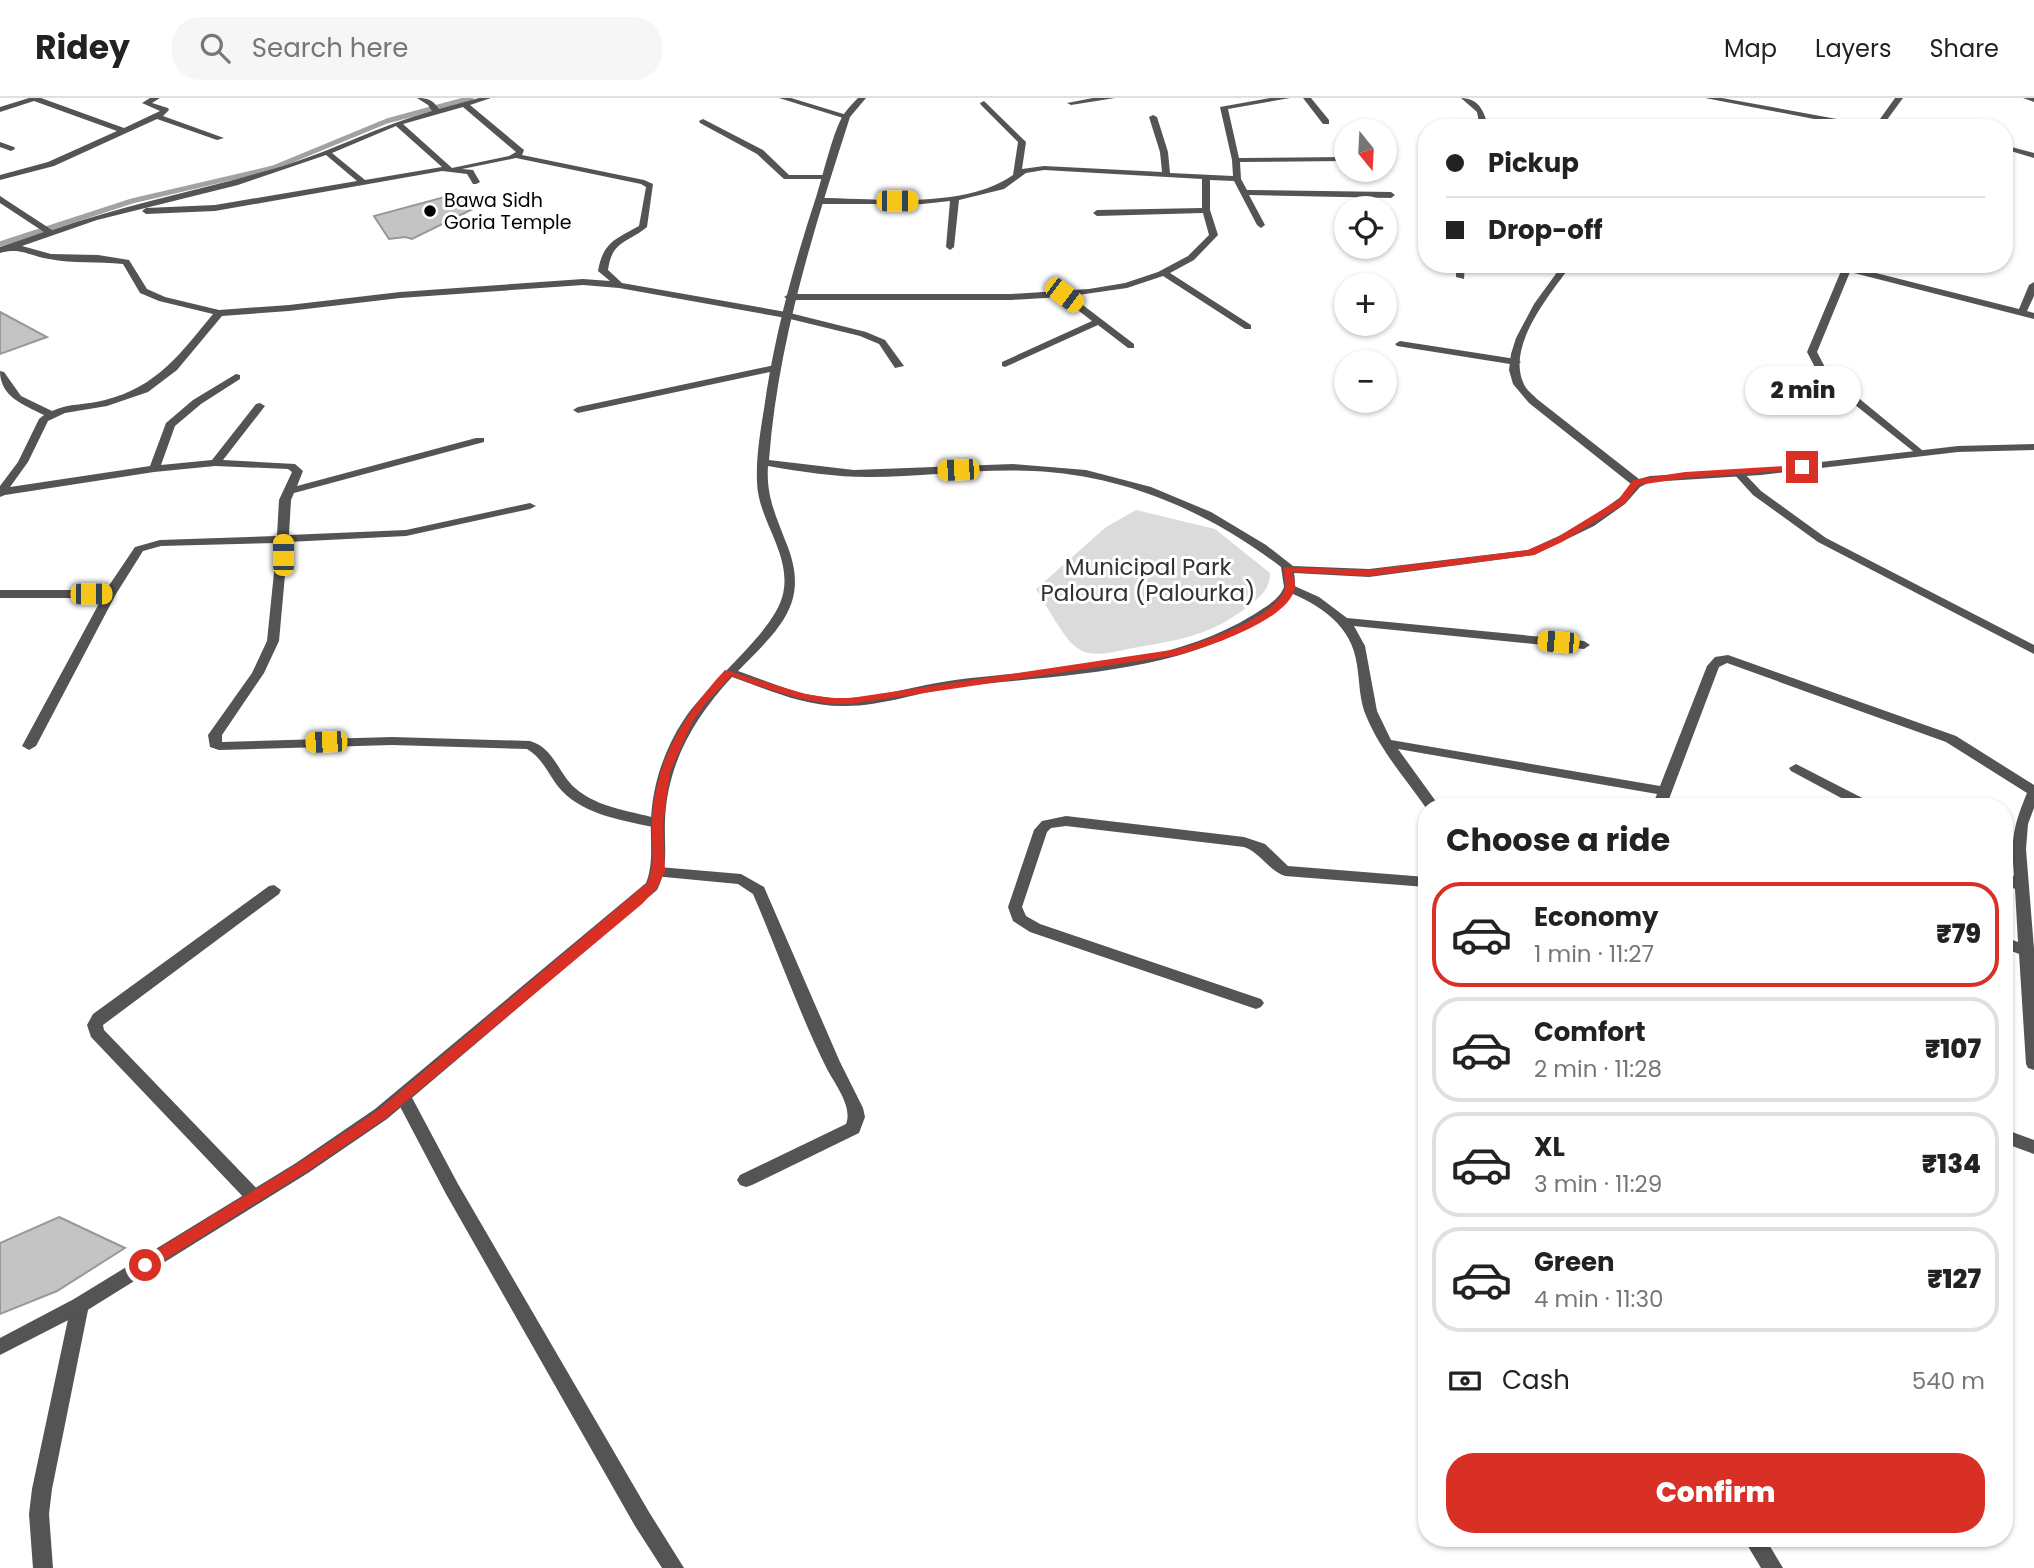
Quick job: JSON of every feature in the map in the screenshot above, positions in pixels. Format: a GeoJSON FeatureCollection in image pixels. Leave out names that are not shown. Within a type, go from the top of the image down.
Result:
{"type":"FeatureCollection","features":[{"type":"Feature","properties":{"kind":"street"},"geometry":{"type":"LineString","coordinates":[[0,110],[36,98],[125,131]]}},
{"type":"Feature","properties":{"kind":"street"},"geometry":{"type":"LineString","coordinates":[[0,178],[51,164],[156,116],[164,110],[146,103],[156,98]]}},
{"type":"Feature","properties":{"kind":"street"},"geometry":{"type":"LineString","coordinates":[[421,98],[434,108],[465,106],[487,98]]}},
{"type":"Feature","properties":{"kind":"street"},"geometry":{"type":"LineString","coordinates":[[0,250],[46,230],[221,186],[328,153],[457,98]]}},
{"type":"Feature","properties":{"kind":"street"},"geometry":{"type":"LineString","coordinates":[[783,98],[846,116]]}},
{"type":"Feature","properties":{"kind":"street"},"geometry":{"type":"LineString","coordinates":[[0,1347],[79,1305],[347,1139],[403,1097],[638,901],[652,886],[659,872],[658,823],[665,772],[676,747],[702,702],[776,620],[788,598],[791,582],[788,564],[768,520],[764,500],[764,435],[789,297],[846,116],[862,98]]}},
{"type":"Feature","properties":{"kind":"street"},"geometry":{"type":"LineString","coordinates":[[1071,103],[1111,98]]}},
{"type":"Feature","properties":{"kind":"street"},"geometry":{"type":"LineString","coordinates":[[1261,225],[1237,179],[1236,160],[1224,107],[1254,100],[1286,98]]}},
{"type":"Feature","properties":{"kind":"street"},"geometry":{"type":"LineString","coordinates":[[1307,98],[1326,122]]}},
{"type":"Feature","properties":{"kind":"street"},"geometry":{"type":"LineString","coordinates":[[1465,98],[1482,111],[1483,119]]}},
{"type":"Feature","properties":{"kind":"street"},"geometry":{"type":"LineString","coordinates":[[1709,98],[1743,100],[1833,119]]}},
{"type":"Feature","properties":{"kind":"street"},"geometry":{"type":"LineString","coordinates":[[1883,119],[1899,98]]}},
{"type":"Feature","properties":{"kind":"street"},"geometry":{"type":"LineString","coordinates":[[2027,98],[2034,100]]}},
{"type":"Feature","properties":{"kind":"street"},"geometry":{"type":"LineString","coordinates":[[984,103],[1023,142],[1017,177]]}},
{"type":"Feature","properties":{"kind":"street"},"geometry":{"type":"LineString","coordinates":[[465,106],[521,152],[517,156]]}},
{"type":"Feature","properties":{"kind":"street"},"geometry":{"type":"LineString","coordinates":[[156,116],[220,138]]}},
{"type":"Feature","properties":{"kind":"street"},"geometry":{"type":"LineString","coordinates":[[1153,117],[1164,152],[1166,176]]}},
{"type":"Feature","properties":{"kind":"street"},"geometry":{"type":"LineString","coordinates":[[703,121],[760,152],[787,177],[826,177]]}},
{"type":"Feature","properties":{"kind":"street"},"geometry":{"type":"LineString","coordinates":[[397,123],[445,169],[470,172],[476,182]]}},
{"type":"Feature","properties":{"kind":"street"},"geometry":{"type":"LineString","coordinates":[[0,144],[10,149]]}},
{"type":"Feature","properties":{"kind":"street"},"geometry":{"type":"LineString","coordinates":[[2013,150],[2034,156]]}},
{"type":"Feature","properties":{"kind":"street"},"geometry":{"type":"LineString","coordinates":[[328,153],[362,181]]}},
{"type":"Feature","properties":{"kind":"street"},"geometry":{"type":"LineString","coordinates":[[123,211],[190,211],[517,156],[648,184],[650,188],[643,227],[618,238],[603,263],[606,276],[619,285]]}},
{"type":"Feature","properties":{"kind":"street"},"geometry":{"type":"LineString","coordinates":[[1236,160],[1334,159]]}},
{"type":"Feature","properties":{"kind":"street"},"geometry":{"type":"LineString","coordinates":[[819,201],[955,198],[985,193],[1031,169],[1060,168],[1237,179]]}},
{"type":"Feature","properties":{"kind":"street"},"geometry":{"type":"LineString","coordinates":[[789,297],[1064,295],[1136,283],[1164,273],[1205,245],[1214,235],[1206,211],[1206,178]]}},
{"type":"Feature","properties":{"kind":"street"},"geometry":{"type":"LineString","coordinates":[[221,186],[269,193],[302,192]]}},
{"type":"Feature","properties":{"kind":"street"},"geometry":{"type":"LineString","coordinates":[[1243,192],[1391,195]]}},
{"type":"Feature","properties":{"kind":"street"},"geometry":{"type":"LineString","coordinates":[[950,247],[955,198]]}},
{"type":"Feature","properties":{"kind":"street"},"geometry":{"type":"LineString","coordinates":[[0,199],[46,230]]}},
{"type":"Feature","properties":{"kind":"street"},"geometry":{"type":"LineString","coordinates":[[1097,213],[1206,211]]}},
{"type":"Feature","properties":{"kind":"street"},"geometry":{"type":"LineString","coordinates":[[14,246],[50,257],[98,258],[126,262],[143,291],[162,299],[219,313],[276,310],[400,295],[583,282],[619,285],[786,315],[875,338],[886,347],[899,366]]}},
{"type":"Feature","properties":{"kind":"street"},"geometry":{"type":"LineString","coordinates":[[1164,273],[1248,327]]}},
{"type":"Feature","properties":{"kind":"street"},"geometry":{"type":"LineString","coordinates":[[1461,273],[1461,277]]}},
{"type":"Feature","properties":{"kind":"street"},"geometry":{"type":"LineString","coordinates":[[1561,273],[1528,323],[1518,346],[1518,384],[1532,401],[1636,482]]}},
{"type":"Feature","properties":{"kind":"street"},"geometry":{"type":"LineString","coordinates":[[1846,273],[1812,352],[1824,375],[1918,452]]}},
{"type":"Feature","properties":{"kind":"street"},"geometry":{"type":"LineString","coordinates":[[1872,273],[2034,316]]}},
{"type":"Feature","properties":{"kind":"street"},"geometry":{"type":"LineString","coordinates":[[2022,313],[2034,285]]}},
{"type":"Feature","properties":{"kind":"street"},"geometry":{"type":"LineString","coordinates":[[1064,295],[1131,346]]}},
{"type":"Feature","properties":{"kind":"street"},"geometry":{"type":"LineString","coordinates":[[1,493],[23,462],[44,419],[51,414],[107,403],[144,390],[173,368],[219,313]]}},
{"type":"Feature","properties":{"kind":"street"},"geometry":{"type":"LineString","coordinates":[[1005,364],[1098,321]]}},
{"type":"Feature","properties":{"kind":"street"},"geometry":{"type":"LineString","coordinates":[[1400,344],[1516,362]]}},
{"type":"Feature","properties":{"kind":"street"},"geometry":{"type":"LineString","coordinates":[[578,410],[775,368]]}},
{"type":"Feature","properties":{"kind":"street"},"geometry":{"type":"LineString","coordinates":[[0,374],[17,398],[51,414]]}},
{"type":"Feature","properties":{"kind":"street"},"geometry":{"type":"LineString","coordinates":[[154,469],[170,425],[197,402],[236,377]]}},
{"type":"Feature","properties":{"kind":"street"},"geometry":{"type":"LineString","coordinates":[[215,463],[261,406]]}},
{"type":"Feature","properties":{"kind":"street"},"geometry":{"type":"LineString","coordinates":[[289,491],[480,440]]}},
{"type":"Feature","properties":{"kind":"street"},"geometry":{"type":"LineString","coordinates":[[1287,569],[1369,573],[1530,553],[1559,540],[1621,502],[1636,482],[1918,452],[2034,447]]}},
{"type":"Feature","properties":{"kind":"street"},"geometry":{"type":"LineString","coordinates":[[729,672],[804,697],[841,702],[1126,661],[1179,652],[1219,640],[1245,628],[1266,613],[1282,600],[1290,588],[1287,569],[1281,561],[1255,542],[1188,505],[1118,481],[1025,467],[853,473],[763,462]]}},
{"type":"Feature","properties":{"kind":"street"},"geometry":{"type":"LineString","coordinates":[[1,493],[154,469],[215,463],[291,466],[298,471],[285,500],[273,641],[258,673],[215,735],[215,744],[392,741],[530,745],[542,750],[561,782],[578,796],[598,807],[658,823]]}},
{"type":"Feature","properties":{"kind":"street"},"geometry":{"type":"LineString","coordinates":[[1738,473],[1757,493],[1822,540],[2034,650]]}},
{"type":"Feature","properties":{"kind":"street"},"geometry":{"type":"LineString","coordinates":[[29,746],[110,594],[135,553],[149,544],[406,533],[530,506]]}},
{"type":"Feature","properties":{"kind":"street"},"geometry":{"type":"LineString","coordinates":[[1290,588],[1317,598],[1346,622],[1357,640],[1371,713],[1385,743],[1426,798]]}},
{"type":"Feature","properties":{"kind":"street"},"geometry":{"type":"LineString","coordinates":[[0,594],[110,594]]}},
{"type":"Feature","properties":{"kind":"street"},"geometry":{"type":"LineString","coordinates":[[1346,622],[1584,645]]}},
{"type":"Feature","properties":{"kind":"street"},"geometry":{"type":"LineString","coordinates":[[1662,798],[1713,666],[1719,660],[1728,659],[1951,739],[2034,791],[2021,824],[2019,849],[2034,1064]]}},
{"type":"Feature","properties":{"kind":"street"},"geometry":{"type":"LineString","coordinates":[[1385,743],[1665,791]]}},
{"type":"Feature","properties":{"kind":"street"},"geometry":{"type":"LineString","coordinates":[[1796,768],[1852,798]]}},
{"type":"Feature","properties":{"kind":"street"},"geometry":{"type":"LineString","coordinates":[[1256,1003],[1035,928],[1020,920],[1015,913],[1015,907],[1041,830],[1048,824],[1066,821],[1244,842],[1264,848],[1277,868],[1285,871],[1418,882]]}},
{"type":"Feature","properties":{"kind":"street"},"geometry":{"type":"LineString","coordinates":[[659,872],[741,879],[759,891],[858,1117],[853,1128],[746,1180]]}},
{"type":"Feature","properties":{"kind":"street"},"geometry":{"type":"LineString","coordinates":[[2013,882],[2021,886]]}},
{"type":"Feature","properties":{"kind":"street"},"geometry":{"type":"LineString","coordinates":[[254,1197],[97,1033],[95,1025],[99,1018],[274,890]]}},
{"type":"Feature","properties":{"kind":"street"},"geometry":{"type":"LineString","coordinates":[[2013,946],[2028,952]]}},
{"type":"Feature","properties":{"kind":"street"},"geometry":{"type":"LineString","coordinates":[[403,1097],[452,1189],[642,1519],[674,1568]]}},
{"type":"Feature","properties":{"kind":"street"},"geometry":{"type":"LineString","coordinates":[[2013,1139],[2034,1147]]}},
{"type":"Feature","properties":{"kind":"street"},"geometry":{"type":"LineString","coordinates":[[43,1568],[38,1514],[41,1489],[79,1305]]}},
{"type":"Feature","properties":{"kind":"street"},"geometry":{"type":"LineString","coordinates":[[1759,1547],[1773,1568]]}},
{"type":"Feature","properties":{"kind":"green space","name":"Municipal Park Paloura (Palourka)"},"geometry":{"type":"Polygon","coordinates":[[[1136,510],[1215,529],[1270,573],[1265,590],[1238,614],[1196,634],[1111,652],[1096,654],[1082,651],[1066,637],[1036,589],[1106,527],[1136,510]]]}},
{"type":"Feature","properties":{"kind":"building","name":"Bawa Sidh Goria Temple"},"geometry":{"type":"Polygon","coordinates":[[[452,195],[477,207],[412,239],[389,239],[374,216],[452,195]]]}},
{"type":"Feature","properties":{"kind":"building"},"geometry":{"type":"Polygon","coordinates":[[[0,312],[47,337],[0,354],[0,312]]]}},
{"type":"Feature","properties":{"kind":"building"},"geometry":{"type":"Polygon","coordinates":[[[59,1217],[125,1248],[57,1291],[0,1314],[0,1243],[59,1217]]]}},
{"type":"Feature","properties":{"kind":"waterway"},"geometry":{"type":"LineString","coordinates":[[0,244],[132,201],[273,168],[387,121],[471,98]]}},
{"type":"Feature","properties":{"kind":"place","name":"Bawa Sidh Goria Temple"},"geometry":{"type":"Point","coordinates":[430,211]}},
{"type":"Feature","properties":{"kind":"route"},"geometry":{"type":"LineString","coordinates":[[145,1265],[302,1168],[381,1114],[638,901],[652,886],[659,872],[659,798],[665,772],[687,723],[729,672],[804,697],[831,702],[874,698],[951,684],[1179,652],[1219,640],[1245,628],[1266,613],[1282,600],[1290,588],[1287,569],[1369,573],[1530,553],[1545,548],[1621,502],[1636,482],[1685,475],[1761,472],[1802,467]]}}]}
